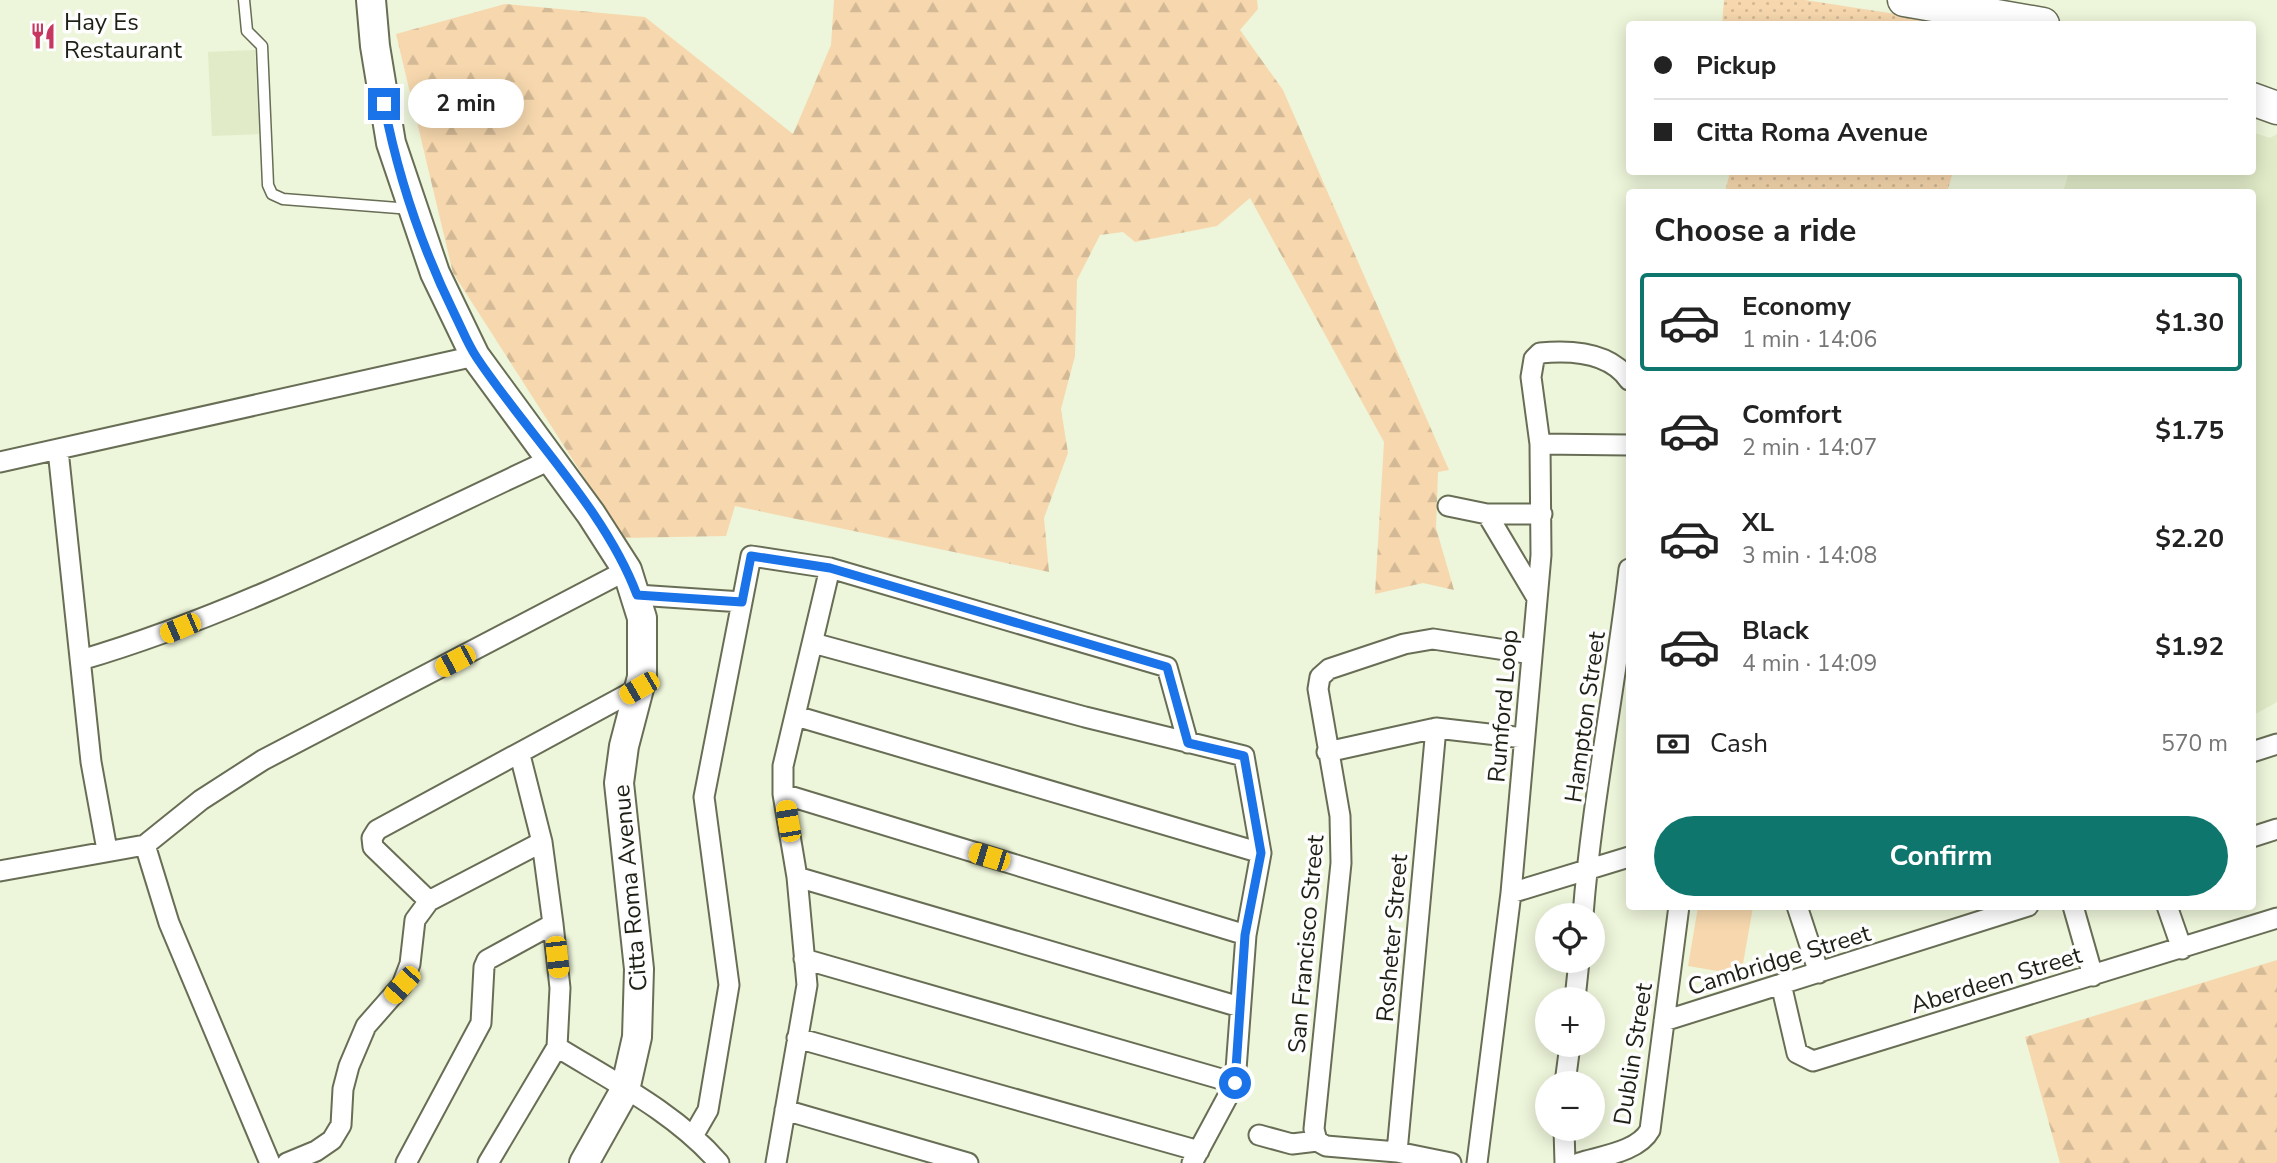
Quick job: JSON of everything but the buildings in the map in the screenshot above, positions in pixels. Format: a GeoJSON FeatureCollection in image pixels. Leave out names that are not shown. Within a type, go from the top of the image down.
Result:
{"type":"FeatureCollection","features":[{"type":"Feature","properties":{"kind":"main road"},"geometry":{"type":"LineString","coordinates":[[1904,0],[2026,21]]}},
{"type":"Feature","properties":{"kind":"main road"},"geometry":{"type":"LineString","coordinates":[[2256,100],[2277,108]]}},
{"type":"Feature","properties":{"kind":"street","name":"Citta Roma Avenue"},"geometry":{"type":"LineString","coordinates":[[371,0],[374,47],[391,143],[435,274],[475,356],[552,459],[632,583],[644,642],[639,688],[624,746],[619,783],[639,969],[637,1037],[625,1090],[584,1163]]}},
{"type":"Feature","properties":{"kind":"street","name":"Rumford Loop"},"geometry":{"type":"LineString","coordinates":[[1477,1163],[1511,893],[1537,598],[1542,514],[1540,444],[1531,377],[1534,359],[1540,353],[1604,358],[1616,364],[1626,376]]}},
{"type":"Feature","properties":{"kind":"street"},"geometry":{"type":"LineString","coordinates":[[0,462],[475,356]]}},
{"type":"Feature","properties":{"kind":"street"},"geometry":{"type":"LineString","coordinates":[[1540,444],[1626,445]]}},
{"type":"Feature","properties":{"kind":"street"},"geometry":{"type":"LineString","coordinates":[[58,450],[91,762],[107,850]]}},
{"type":"Feature","properties":{"kind":"street"},"geometry":{"type":"LineString","coordinates":[[81,660],[161,636],[216,613],[552,459]]}},
{"type":"Feature","properties":{"kind":"street"},"geometry":{"type":"LineString","coordinates":[[1448,506],[1487,513],[1542,514]]}},
{"type":"Feature","properties":{"kind":"street"},"geometry":{"type":"LineString","coordinates":[[1487,513],[1537,598]]}},
{"type":"Feature","properties":{"kind":"street"},"geometry":{"type":"LineString","coordinates":[[693,1136],[708,1111],[729,985],[704,797],[751,556],[830,568],[1167,667],[1188,743]]}},
{"type":"Feature","properties":{"kind":"street"},"geometry":{"type":"LineString","coordinates":[[776,1163],[807,985],[797,877],[783,794],[783,766],[830,568]]}},
{"type":"Feature","properties":{"kind":"street"},"geometry":{"type":"LineString","coordinates":[[0,871],[145,845],[201,800],[263,760],[632,583],[742,602]]}},
{"type":"Feature","properties":{"kind":"street","name":"Hampton Street"},"geometry":{"type":"LineString","coordinates":[[1584,903],[1626,596]]}},
{"type":"Feature","properties":{"kind":"street","name":"San Francisco Street"},"geometry":{"type":"LineString","coordinates":[[1317,1141],[1314,1129],[1341,863],[1340,817],[1318,690],[1320,677],[1329,669],[1404,644],[1433,639],[1531,654]]}},
{"type":"Feature","properties":{"kind":"street"},"geometry":{"type":"LineString","coordinates":[[797,1038],[1196,1157],[1235,1083],[1245,935],[1261,853],[1244,756],[813,643]]}},
{"type":"Feature","properties":{"kind":"street"},"geometry":{"type":"LineString","coordinates":[[429,901],[373,847],[372,838],[377,830],[520,755],[639,688]]}},
{"type":"Feature","properties":{"kind":"street"},"geometry":{"type":"LineString","coordinates":[[796,716],[1261,853]]}},
{"type":"Feature","properties":{"kind":"street"},"geometry":{"type":"LineString","coordinates":[[1327,752],[1436,728],[1524,738]]}},
{"type":"Feature","properties":{"kind":"street","name":"Rosheter Street"},"geometry":{"type":"LineString","coordinates":[[1397,1152],[1436,728]]}},
{"type":"Feature","properties":{"kind":"street"},"geometry":{"type":"LineString","coordinates":[[2256,751],[2277,744]]}},
{"type":"Feature","properties":{"kind":"street"},"geometry":{"type":"LineString","coordinates":[[488,1163],[557,1046],[560,988],[553,924],[542,842],[520,755]]}},
{"type":"Feature","properties":{"kind":"street"},"geometry":{"type":"LineString","coordinates":[[783,794],[1245,935]]}},
{"type":"Feature","properties":{"kind":"street"},"geometry":{"type":"LineString","coordinates":[[2256,836],[2277,829]]}},
{"type":"Feature","properties":{"kind":"street"},"geometry":{"type":"LineString","coordinates":[[286,1163],[316,1151],[332,1140],[341,1125],[343,1089],[349,1066],[366,1026],[402,985],[410,964],[415,920],[429,901],[542,842]]}},
{"type":"Feature","properties":{"kind":"street"},"geometry":{"type":"LineString","coordinates":[[145,845],[169,923],[270,1163]]}},
{"type":"Feature","properties":{"kind":"street"},"geometry":{"type":"LineString","coordinates":[[1511,893],[1626,858]]}},
{"type":"Feature","properties":{"kind":"street"},"geometry":{"type":"LineString","coordinates":[[797,877],[1240,1007]]}},
{"type":"Feature","properties":{"kind":"street","name":"Dublin Street"},"geometry":{"type":"LineString","coordinates":[[1579,1163],[1645,1139],[1650,1130],[1678,910]]}},
{"type":"Feature","properties":{"kind":"street"},"geometry":{"type":"LineString","coordinates":[[1798,910],[1819,973]]}},
{"type":"Feature","properties":{"kind":"street","name":"Cambridge Street"},"geometry":{"type":"LineString","coordinates":[[1664,1021],[2016,910]]}},
{"type":"Feature","properties":{"kind":"street"},"geometry":{"type":"LineString","coordinates":[[2074,910],[2093,976]]}},
{"type":"Feature","properties":{"kind":"street"},"geometry":{"type":"LineString","coordinates":[[2168,910],[2182,949]]}},
{"type":"Feature","properties":{"kind":"street","name":"Aberdeen Street"},"geometry":{"type":"LineString","coordinates":[[1781,984],[1797,1053],[1813,1061],[2277,918]]}},
{"type":"Feature","properties":{"kind":"street"},"geometry":{"type":"LineString","coordinates":[[406,1163],[481,1023],[484,967],[487,960],[553,924]]}},
{"type":"Feature","properties":{"kind":"street"},"geometry":{"type":"LineString","coordinates":[[804,959],[1235,1083]]}},
{"type":"Feature","properties":{"kind":"street"},"geometry":{"type":"LineString","coordinates":[[557,1046],[693,1136],[712,1160]]}},
{"type":"Feature","properties":{"kind":"street"},"geometry":{"type":"LineString","coordinates":[[785,1110],[968,1163]]}},
{"type":"Feature","properties":{"kind":"street"},"geometry":{"type":"LineString","coordinates":[[1259,1135],[1292,1143],[1317,1141],[1326,1146],[1397,1152],[1451,1163]]}},
{"type":"Feature","properties":{"kind":"street"},"geometry":{"type":"LineString","coordinates":[[1564,1141],[1565,1163]]}},
{"type":"Feature","properties":{"kind":"lane"},"geometry":{"type":"LineString","coordinates":[[244,0],[247,32],[257,37],[262,46],[268,185],[272,194],[283,199],[412,209]]}},
{"type":"Feature","properties":{"kind":"shaded area"},"geometry":{"type":"Polygon","coordinates":[[[255,50],[259,134],[212,136],[208,52],[255,50]]]}},
{"type":"Feature","properties":{"kind":"shaded area"},"geometry":{"type":"Polygon","coordinates":[[[2256,133],[2270,138],[2277,134],[2277,702],[2256,714],[2256,189],[2064,189],[2068,175],[2256,175],[2256,133]]]}},
{"type":"Feature","properties":{"kind":"green space"},"geometry":{"type":"Polygon","coordinates":[[[834,0],[1257,0],[1258,9],[1240,30],[1283,90],[1449,470],[1438,472],[1436,528],[1454,590],[1423,583],[1375,594],[1384,442],[1250,198],[1217,226],[1135,242],[1123,232],[1100,235],[1077,280],[1075,356],[1061,409],[1068,453],[1044,518],[1049,572],[735,506],[726,536],[623,538],[453,273],[396,34],[505,4],[645,17],[793,134],[831,45],[834,0]]]}},
{"type":"Feature","properties":{"kind":"green space"},"geometry":{"type":"Polygon","coordinates":[[[1724,0],[1805,0],[1941,21],[1722,21],[1724,0]]]}},
{"type":"Feature","properties":{"kind":"green space"},"geometry":{"type":"Polygon","coordinates":[[[1729,175],[1952,175],[1948,189],[1726,189],[1729,175]]]}},
{"type":"Feature","properties":{"kind":"green space"},"geometry":{"type":"Polygon","coordinates":[[[1697,910],[1752,910],[1741,975],[1688,966],[1697,910]]]}},
{"type":"Feature","properties":{"kind":"green space"},"geometry":{"type":"Polygon","coordinates":[[[2277,960],[2277,1163],[2060,1163],[2025,1037],[2277,960]]]}},
{"type":"Feature","properties":{"kind":"place","name":"Hay Es Restaurant"},"geometry":{"type":"Point","coordinates":[43,36]}},
{"type":"Feature","properties":{"kind":"route"},"geometry":{"type":"LineString","coordinates":[[384,104],[400,174],[435,274],[475,356],[591,514],[628,570],[637,595],[742,602],[751,556],[830,568],[1167,667],[1188,743],[1244,756],[1260,842],[1261,853],[1245,935],[1235,1083]]}}]}
